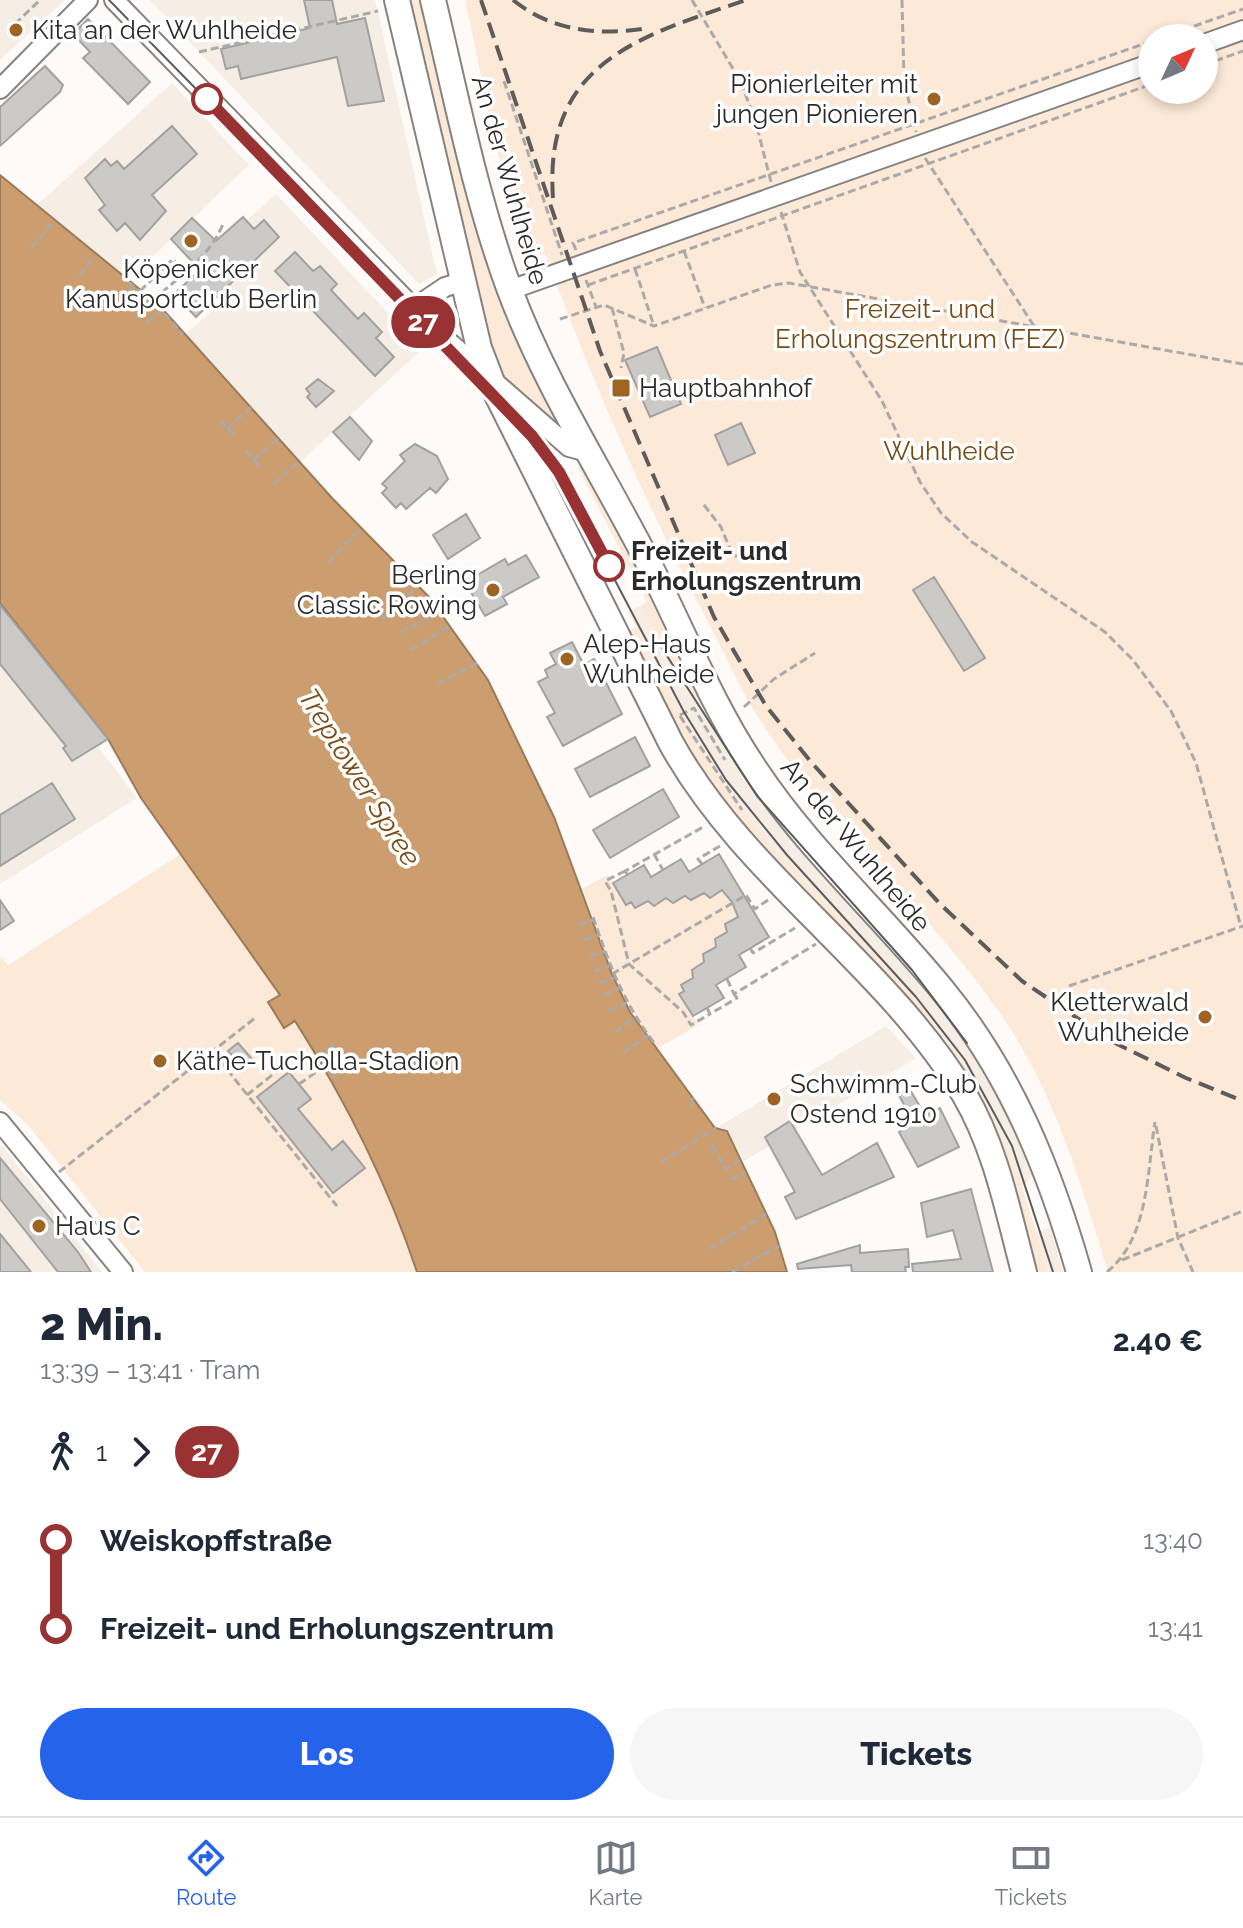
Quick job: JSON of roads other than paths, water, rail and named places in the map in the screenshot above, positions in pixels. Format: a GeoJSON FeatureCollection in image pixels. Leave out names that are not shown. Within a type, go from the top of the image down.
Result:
{"type":"FeatureCollection","features":[{"type":"Feature","properties":{"kind":"main road","name":"An der Wuhlheide"},"geometry":{"type":"LineString","coordinates":[[433,0],[474,173],[510,290],[718,709],[754,768],[809,840],[947,995],[991,1058],[1046,1167],[1079,1272]]}},
{"type":"Feature","properties":{"kind":"main road"},"geometry":{"type":"LineString","coordinates":[[387,5],[461,282],[490,377],[656,713],[701,793],[930,1043],[964,1094],[994,1163],[1024,1272]]}},
{"type":"Feature","properties":{"kind":"street"},"geometry":{"type":"LineString","coordinates":[[0,89],[88,0]]}},
{"type":"Feature","properties":{"kind":"street"},"geometry":{"type":"LineString","coordinates":[[114,0],[462,355],[569,447],[591,453]]}},
{"type":"Feature","properties":{"kind":"street"},"geometry":{"type":"LineString","coordinates":[[1218,39],[1243,30]]}},
{"type":"Feature","properties":{"kind":"street"},"geometry":{"type":"LineString","coordinates":[[510,290],[1138,68]]}},
{"type":"Feature","properties":{"kind":"street"},"geometry":{"type":"LineString","coordinates":[[414,308],[445,287],[461,282]]}},
{"type":"Feature","properties":{"kind":"street"},"geometry":{"type":"LineString","coordinates":[[0,1122],[50,1179],[123,1272]]}},
{"type":"Feature","properties":{"kind":"water","name":"Treptower Spree"},"geometry":{"type":"Polygon","coordinates":[[[0,175],[159,305],[332,498],[429,597],[488,680],[554,817],[612,974],[630,1012],[715,1128],[727,1131],[775,1232],[787,1272],[417,1272],[379,1174],[331,1081],[295,1021],[284,1028],[268,1002],[280,995],[141,798],[108,739],[0,603],[0,175]]]}},
{"type":"Feature","properties":{"kind":"tram line"},"geometry":{"type":"LineString","coordinates":[[109,0],[377,274],[553,462],[684,712],[726,780],[787,855],[916,997],[965,1060],[1012,1146],[1053,1272]]}},
{"type":"Feature","properties":{"kind":"tram line","name":"27"},"geometry":{"type":"LineString","coordinates":[[207,99],[532,436],[559,472],[609,566]]}},
{"type":"Feature","properties":{"kind":"tram line"},"geometry":{"type":"LineString","coordinates":[[658,642],[757,796],[912,970],[967,1043]]}},
{"type":"Feature","properties":{"kind":"railway"},"geometry":{"type":"LineString","coordinates":[[481,0],[600,351],[714,617],[766,706],[811,762],[940,904],[1022,981],[1113,1042],[1186,1078],[1243,1101]]}},
{"type":"Feature","properties":{"kind":"railway"},"geometry":{"type":"LineString","coordinates":[[513,0],[544,19],[578,29],[613,32],[649,28]]}},
{"type":"Feature","properties":{"kind":"railway"},"geometry":{"type":"LineString","coordinates":[[553,198],[554,152],[564,114],[582,85],[607,61],[637,42],[746,0]]}},
{"type":"Feature","properties":{"kind":"place","name":"Kita an der Wuhlheide"},"geometry":{"type":"Point","coordinates":[16,30]}},
{"type":"Feature","properties":{"kind":"place","name":"Pionierleiter mit jungen Pionieren"},"geometry":{"type":"Point","coordinates":[934,99]}},
{"type":"Feature","properties":{"kind":"place","name":"Köpenicker Kanusportclub Berlin"},"geometry":{"type":"Point","coordinates":[191,241]}},
{"type":"Feature","properties":{"kind":"place","name":"Hauptbahnhof"},"geometry":{"type":"Point","coordinates":[621,388]}},
{"type":"Feature","properties":{"kind":"place","name":"Freizeit- und Erholungszentrum"},"geometry":{"type":"Point","coordinates":[609,566]}},
{"type":"Feature","properties":{"kind":"place","name":"Berling Classic Rowing"},"geometry":{"type":"Point","coordinates":[493,590]}},
{"type":"Feature","properties":{"kind":"place","name":"Alep-Haus Wuhlheide"},"geometry":{"type":"Point","coordinates":[567,659]}},
{"type":"Feature","properties":{"kind":"place","name":"Kletterwald Wuhlheide"},"geometry":{"type":"Point","coordinates":[1205,1017]}},
{"type":"Feature","properties":{"kind":"place","name":"Käthe-Tucholla-Stadion"},"geometry":{"type":"Point","coordinates":[160,1061]}},
{"type":"Feature","properties":{"kind":"place","name":"Schwimm-Club Ostend 1910"},"geometry":{"type":"Point","coordinates":[774,1099]}},
{"type":"Feature","properties":{"kind":"place","name":"Haus C"},"geometry":{"type":"Point","coordinates":[39,1226]}},
{"type":"Feature","properties":{"kind":"park label","name":"Freizeit- und Erholungszentrum (FEZ)"},"geometry":{"type":"Point","coordinates":[920,324]}},
{"type":"Feature","properties":{"kind":"park label","name":"Wuhlheide"},"geometry":{"type":"Point","coordinates":[949,451]}}]}
